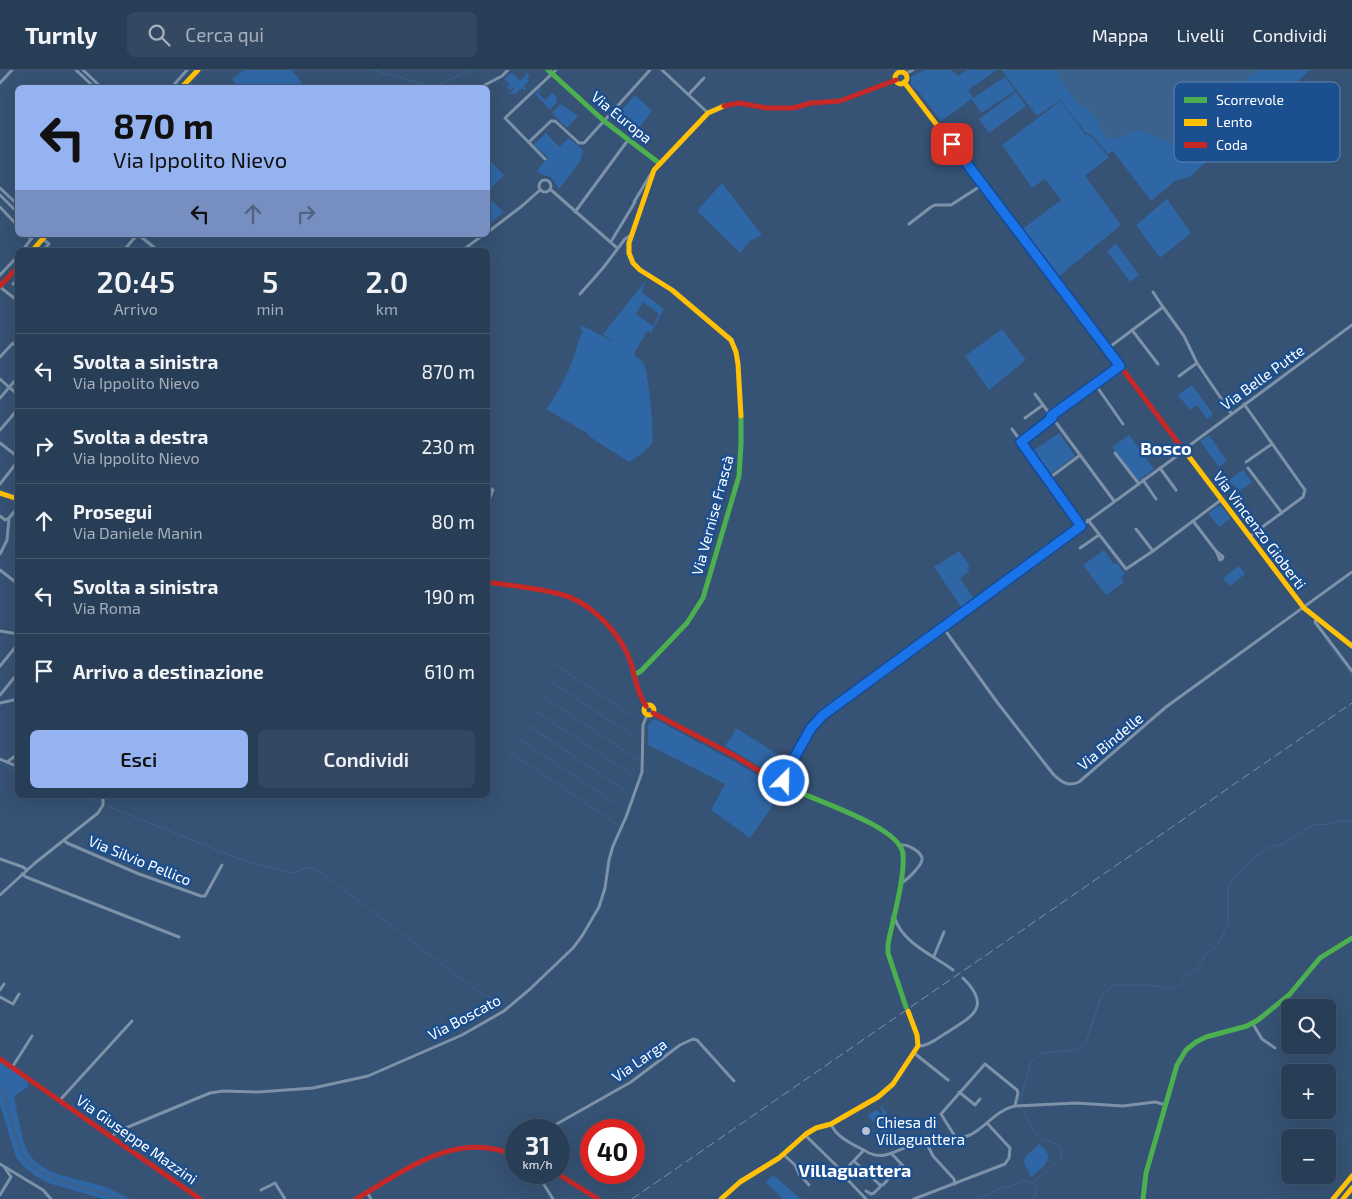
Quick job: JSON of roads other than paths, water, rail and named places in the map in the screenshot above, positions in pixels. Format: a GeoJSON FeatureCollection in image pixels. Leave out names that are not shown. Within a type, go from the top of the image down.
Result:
{"type":"FeatureCollection","features":[{"type":"Feature","properties":{"kind":"main road"},"geometry":{"type":"LineString","coordinates":[[184,85],[198,70]]}},
{"type":"Feature","properties":{"kind":"main road","name":"Via Europa"},"geometry":{"type":"LineString","coordinates":[[552,71],[604,121],[660,163]]}},
{"type":"Feature","properties":{"kind":"main road"},"geometry":{"type":"LineString","coordinates":[[896,71],[905,74],[906,79],[904,82],[900,83],[896,80],[896,71]]}},
{"type":"Feature","properties":{"kind":"main road","name":"Via Vernise Frascà"},"geometry":{"type":"LineString","coordinates":[[634,676],[687,623],[703,598],[739,476],[742,457],[739,363],[735,347],[731,340],[672,290],[632,264],[629,253],[631,234],[654,170],[686,132],[708,112],[739,103],[781,109],[811,103],[840,101],[896,80]]}},
{"type":"Feature","properties":{"kind":"main road","name":"Via Vincenzo Gioberti"},"geometry":{"type":"LineString","coordinates":[[904,82],[1304,608],[1352,646]]}},
{"type":"Feature","properties":{"kind":"main road"},"geometry":{"type":"LineString","coordinates":[[36,248],[45,237]]}},
{"type":"Feature","properties":{"kind":"main road"},"geometry":{"type":"LineString","coordinates":[[0,286],[15,270]]}},
{"type":"Feature","properties":{"kind":"main road"},"geometry":{"type":"LineString","coordinates":[[0,493],[15,498]]}},
{"type":"Feature","properties":{"kind":"main road"},"geometry":{"type":"LineString","coordinates":[[490,582],[556,592],[584,605],[597,614],[614,632],[627,654],[640,698],[646,706],[644,710],[647,715],[653,713],[735,756],[776,781],[776,784],[779,786],[784,785],[796,792],[846,810],[894,838],[900,845],[903,862],[889,934],[888,953],[917,1035],[918,1046],[895,1081],[886,1091],[831,1124],[816,1128],[805,1135],[784,1155],[740,1182],[721,1199]]}},
{"type":"Feature","properties":{"kind":"main road"},"geometry":{"type":"LineString","coordinates":[[646,706],[652,706],[654,709],[653,713]]}},
{"type":"Feature","properties":{"kind":"main road"},"geometry":{"type":"LineString","coordinates":[[776,781],[778,778],[783,778],[784,785]]}},
{"type":"Feature","properties":{"kind":"main road"},"geometry":{"type":"LineString","coordinates":[[1143,1199],[1146,1173],[1178,1065],[1190,1046],[1206,1037],[1252,1024],[1289,995],[1320,958],[1352,938]]}},
{"type":"Feature","properties":{"kind":"main road","name":"Via Giuseppe Mazzini"},"geometry":{"type":"LineString","coordinates":[[0,1059],[13,1066],[200,1199]]}},
{"type":"Feature","properties":{"kind":"main road"},"geometry":{"type":"LineString","coordinates":[[356,1199],[428,1158],[453,1149],[480,1146],[505,1150]]}},
{"type":"Feature","properties":{"kind":"main road"},"geometry":{"type":"LineString","coordinates":[[1333,1199],[1352,1176]]}},
{"type":"Feature","properties":{"kind":"main road"},"geometry":{"type":"LineString","coordinates":[[570,1181],[598,1199]]}},
{"type":"Feature","properties":{"kind":"main road"},"geometry":{"type":"LineString","coordinates":[[1342,1199],[1352,1188]]}},
{"type":"Feature","properties":{"kind":"street"},"geometry":{"type":"LineString","coordinates":[[0,83],[12,70]]}},
{"type":"Feature","properties":{"kind":"street"},"geometry":{"type":"LineString","coordinates":[[76,70],[92,85]]}},
{"type":"Feature","properties":{"kind":"street"},"geometry":{"type":"LineString","coordinates":[[83,70],[99,85]]}},
{"type":"Feature","properties":{"kind":"street"},"geometry":{"type":"LineString","coordinates":[[174,85],[187,70]]}},
{"type":"Feature","properties":{"kind":"street"},"geometry":{"type":"LineString","coordinates":[[485,85],[502,76],[508,70]]}},
{"type":"Feature","properties":{"kind":"street"},"geometry":{"type":"LineString","coordinates":[[529,142],[551,121],[555,121],[582,144],[587,141],[650,70]]}},
{"type":"Feature","properties":{"kind":"street"},"geometry":{"type":"LineString","coordinates":[[662,70],[708,112]]}},
{"type":"Feature","properties":{"kind":"street"},"geometry":{"type":"LineString","coordinates":[[905,74],[913,70]]}},
{"type":"Feature","properties":{"kind":"street"},"geometry":{"type":"LineString","coordinates":[[545,159],[505,118],[552,71]]}},
{"type":"Feature","properties":{"kind":"street"},"geometry":{"type":"LineString","coordinates":[[689,94],[704,78]]}},
{"type":"Feature","properties":{"kind":"street"},"geometry":{"type":"LineString","coordinates":[[575,212],[628,140]]}},
{"type":"Feature","properties":{"kind":"street","name":"Via Vernise Frascà"},"geometry":{"type":"LineString","coordinates":[[612,240],[654,170]]}},
{"type":"Feature","properties":{"kind":"street"},"geometry":{"type":"LineString","coordinates":[[540,190],[539,184],[544,180],[550,182],[550,189]]}},
{"type":"Feature","properties":{"kind":"street"},"geometry":{"type":"LineString","coordinates":[[909,224],[931,206],[935,204],[951,205],[982,185]]}},
{"type":"Feature","properties":{"kind":"street"},"geometry":{"type":"LineString","coordinates":[[0,188],[15,202]]}},
{"type":"Feature","properties":{"kind":"street"},"geometry":{"type":"LineString","coordinates":[[550,189],[616,247]]}},
{"type":"Feature","properties":{"kind":"street"},"geometry":{"type":"LineString","coordinates":[[540,190],[545,192],[550,189]]}},
{"type":"Feature","properties":{"kind":"street"},"geometry":{"type":"LineString","coordinates":[[490,230],[540,190]]}},
{"type":"Feature","properties":{"kind":"street"},"geometry":{"type":"LineString","coordinates":[[0,195],[15,210]]}},
{"type":"Feature","properties":{"kind":"street"},"geometry":{"type":"LineString","coordinates":[[0,208],[15,223]]}},
{"type":"Feature","properties":{"kind":"street","name":"Via Vernise Frascà"},"geometry":{"type":"LineString","coordinates":[[580,294],[631,234]]}},
{"type":"Feature","properties":{"kind":"street"},"geometry":{"type":"LineString","coordinates":[[45,237],[49,244],[46,248]]}},
{"type":"Feature","properties":{"kind":"street"},"geometry":{"type":"LineString","coordinates":[[126,248],[136,237]]}},
{"type":"Feature","properties":{"kind":"street"},"geometry":{"type":"LineString","coordinates":[[140,237],[154,248]]}},
{"type":"Feature","properties":{"kind":"street"},"geometry":{"type":"LineString","coordinates":[[466,248],[481,237]]}},
{"type":"Feature","properties":{"kind":"street"},"geometry":{"type":"LineString","coordinates":[[0,275],[15,259]]}},
{"type":"Feature","properties":{"kind":"street"},"geometry":{"type":"LineString","coordinates":[[0,268],[4,271]]}},
{"type":"Feature","properties":{"kind":"street"},"geometry":{"type":"LineString","coordinates":[[0,286],[15,298]]}},
{"type":"Feature","properties":{"kind":"street"},"geometry":{"type":"LineString","coordinates":[[1153,292],[1184,336],[1197,363],[1231,413]]}},
{"type":"Feature","properties":{"kind":"street"},"geometry":{"type":"LineString","coordinates":[[1107,349],[1163,307]]}},
{"type":"Feature","properties":{"kind":"street","name":"Via Belle Putte"},"geometry":{"type":"LineString","coordinates":[[783,778],[811,728],[823,715],[942,626],[1184,451],[1231,413],[1352,326]]}},
{"type":"Feature","properties":{"kind":"street"},"geometry":{"type":"LineString","coordinates":[[1132,330],[1158,364]]}},
{"type":"Feature","properties":{"kind":"street"},"geometry":{"type":"LineString","coordinates":[[0,357],[13,344],[15,346]]}},
{"type":"Feature","properties":{"kind":"street"},"geometry":{"type":"LineString","coordinates":[[1179,376],[1197,363]]}},
{"type":"Feature","properties":{"kind":"street"},"geometry":{"type":"LineString","coordinates":[[1021,442],[1051,417],[1120,366]]}},
{"type":"Feature","properties":{"kind":"street"},"geometry":{"type":"LineString","coordinates":[[0,380],[15,393]]}},
{"type":"Feature","properties":{"kind":"street"},"geometry":{"type":"LineString","coordinates":[[0,398],[15,381]]}},
{"type":"Feature","properties":{"kind":"street"},"geometry":{"type":"LineString","coordinates":[[1095,384],[1124,424]]}},
{"type":"Feature","properties":{"kind":"street"},"geometry":{"type":"LineString","coordinates":[[1035,394],[1114,502]]}},
{"type":"Feature","properties":{"kind":"street"},"geometry":{"type":"LineString","coordinates":[[1244,404],[1305,490],[1302,497],[1250,536]]}},
{"type":"Feature","properties":{"kind":"street"},"geometry":{"type":"LineString","coordinates":[[1025,418],[1043,405]]}},
{"type":"Feature","properties":{"kind":"street"},"geometry":{"type":"LineString","coordinates":[[0,430],[15,412]]}},
{"type":"Feature","properties":{"kind":"street"},"geometry":{"type":"LineString","coordinates":[[1012,429],[1081,526]]}},
{"type":"Feature","properties":{"kind":"street"},"geometry":{"type":"LineString","coordinates":[[1246,462],[1272,444]]}},
{"type":"Feature","properties":{"kind":"street"},"geometry":{"type":"LineString","coordinates":[[1,446],[15,455]]}},
{"type":"Feature","properties":{"kind":"street"},"geometry":{"type":"LineString","coordinates":[[1115,453],[1139,484]]}},
{"type":"Feature","properties":{"kind":"street"},"geometry":{"type":"LineString","coordinates":[[1048,479],[1079,456]]}},
{"type":"Feature","properties":{"kind":"street"},"geometry":{"type":"LineString","coordinates":[[0,484],[15,464]]}},
{"type":"Feature","properties":{"kind":"street"},"geometry":{"type":"LineString","coordinates":[[1160,468],[1176,490]]}},
{"type":"Feature","properties":{"kind":"street"},"geometry":{"type":"LineString","coordinates":[[1248,468],[1282,513]]}},
{"type":"Feature","properties":{"kind":"street"},"geometry":{"type":"LineString","coordinates":[[1143,480],[1156,499]]}},
{"type":"Feature","properties":{"kind":"street"},"geometry":{"type":"LineString","coordinates":[[1088,520],[1126,569],[1221,500]]}},
{"type":"Feature","properties":{"kind":"street"},"geometry":{"type":"LineString","coordinates":[[0,554],[7,540],[9,518],[15,510]]}},
{"type":"Feature","properties":{"kind":"street"},"geometry":{"type":"LineString","coordinates":[[0,516],[5,520],[9,518]]}},
{"type":"Feature","properties":{"kind":"street"},"geometry":{"type":"LineString","coordinates":[[1194,521],[1216,551]]}},
{"type":"Feature","properties":{"kind":"street"},"geometry":{"type":"LineString","coordinates":[[1136,529],[1153,551]]}},
{"type":"Feature","properties":{"kind":"street"},"geometry":{"type":"LineString","coordinates":[[1080,548],[1099,535]]}},
{"type":"Feature","properties":{"kind":"street"},"geometry":{"type":"LineString","coordinates":[[0,570],[15,582]]}},
{"type":"Feature","properties":{"kind":"street"},"geometry":{"type":"LineString","coordinates":[[1304,608],[1352,572]]}},
{"type":"Feature","properties":{"kind":"street","name":"Via Bindelle"},"geometry":{"type":"LineString","coordinates":[[942,626],[997,702],[1053,774],[1061,782],[1069,785],[1079,782],[1166,707],[1304,608]]}},
{"type":"Feature","properties":{"kind":"street","name":"Via Vincenzo Gioberti"},"geometry":{"type":"LineString","coordinates":[[1316,619],[1315,622],[1352,671]]}},
{"type":"Feature","properties":{"kind":"street"},"geometry":{"type":"LineString","coordinates":[[0,631],[15,634]]}},
{"type":"Feature","properties":{"kind":"street"},"geometry":{"type":"LineString","coordinates":[[0,666],[15,648]]}},
{"type":"Feature","properties":{"kind":"street"},"geometry":{"type":"LineString","coordinates":[[0,695],[15,677]]}},
{"type":"Feature","properties":{"kind":"street"},"geometry":{"type":"LineString","coordinates":[[0,703],[15,700]]}},
{"type":"Feature","properties":{"kind":"street","name":"Via Boscato"},"geometry":{"type":"LineString","coordinates":[[112,1137],[116,1132],[210,1093],[313,1088],[368,1076],[462,1034],[504,1011],[544,977],[573,948],[599,906],[606,888],[609,860],[613,846],[626,817],[642,772],[643,725],[647,715]]}},
{"type":"Feature","properties":{"kind":"street"},"geometry":{"type":"LineString","coordinates":[[9,763],[15,756]]}},
{"type":"Feature","properties":{"kind":"street"},"geometry":{"type":"LineString","coordinates":[[0,758],[15,766]]}},
{"type":"Feature","properties":{"kind":"street","name":"Via Silvio Pellico"},"geometry":{"type":"LineString","coordinates":[[0,895],[22,874],[101,809],[103,801],[101,798]]}},
{"type":"Feature","properties":{"kind":"street","name":"Via Silvio Pellico"},"geometry":{"type":"LineString","coordinates":[[64,840],[140,874],[201,896],[205,896],[222,865]]}},
{"type":"Feature","properties":{"kind":"street"},"geometry":{"type":"LineString","coordinates":[[900,845],[909,846],[920,854],[922,858],[912,874],[904,882],[900,883]]}},
{"type":"Feature","properties":{"kind":"street"},"geometry":{"type":"LineString","coordinates":[[0,859],[27,870]]}},
{"type":"Feature","properties":{"kind":"street"},"geometry":{"type":"LineString","coordinates":[[22,874],[180,937]]}},
{"type":"Feature","properties":{"kind":"street"},"geometry":{"type":"LineString","coordinates":[[892,918],[895,919],[901,932],[909,940],[954,970]]}},
{"type":"Feature","properties":{"kind":"street"},"geometry":{"type":"LineString","coordinates":[[934,956],[944,932]]}},
{"type":"Feature","properties":{"kind":"street"},"geometry":{"type":"LineString","coordinates":[[918,1046],[924,1046],[974,1014],[977,1006],[976,993],[963,978]]}},
{"type":"Feature","properties":{"kind":"street"},"geometry":{"type":"LineString","coordinates":[[0,990],[4,984]]}},
{"type":"Feature","properties":{"kind":"street"},"geometry":{"type":"LineString","coordinates":[[0,997],[13,1004],[19,994]]}},
{"type":"Feature","properties":{"kind":"street","name":"Via Giuseppe Mazzini"},"geometry":{"type":"LineString","coordinates":[[60,1100],[132,1021]]}},
{"type":"Feature","properties":{"kind":"street"},"geometry":{"type":"LineString","coordinates":[[1252,1024],[1262,1039],[1275,1048]]}},
{"type":"Feature","properties":{"kind":"street"},"geometry":{"type":"LineString","coordinates":[[13,1066],[32,1036]]}},
{"type":"Feature","properties":{"kind":"street","name":"Via Larga"},"geometry":{"type":"LineString","coordinates":[[565,1119],[631,1082],[680,1045],[693,1039],[697,1040],[734,1081]]}},
{"type":"Feature","properties":{"kind":"street"},"geometry":{"type":"LineString","coordinates":[[914,1053],[948,1080]]}},
{"type":"Feature","properties":{"kind":"street"},"geometry":{"type":"LineString","coordinates":[[956,1138],[941,1114],[982,1065],[987,1064],[1017,1090],[1015,1106]]}},
{"type":"Feature","properties":{"kind":"street"},"geometry":{"type":"LineString","coordinates":[[959,1092],[975,1105],[980,1099]]}},
{"type":"Feature","properties":{"kind":"street"},"geometry":{"type":"LineString","coordinates":[[831,1124],[838,1134],[878,1156],[915,1144],[970,1135],[1001,1112],[1015,1106],[1076,1103],[1123,1106],[1155,1102],[1166,1105]]}},
{"type":"Feature","properties":{"kind":"street"},"geometry":{"type":"LineString","coordinates":[[914,1199],[1002,1166],[1009,1158],[1010,1148],[987,1123]]}},
{"type":"Feature","properties":{"kind":"street"},"geometry":{"type":"LineString","coordinates":[[805,1135],[844,1172],[844,1176],[866,1199]]}},
{"type":"Feature","properties":{"kind":"street"},"geometry":{"type":"LineString","coordinates":[[926,1142],[929,1150],[954,1179],[955,1184]]}},
{"type":"Feature","properties":{"kind":"street"},"geometry":{"type":"LineString","coordinates":[[844,1172],[864,1150]]}},
{"type":"Feature","properties":{"kind":"street"},"geometry":{"type":"LineString","coordinates":[[891,1153],[906,1169]]}},
{"type":"Feature","properties":{"kind":"street"},"geometry":{"type":"LineString","coordinates":[[784,1155],[795,1165],[799,1174],[809,1185]]}},
{"type":"Feature","properties":{"kind":"street"},"geometry":{"type":"LineString","coordinates":[[854,1161],[880,1185]]}},
{"type":"Feature","properties":{"kind":"street"},"geometry":{"type":"LineString","coordinates":[[0,1194],[11,1177],[2,1165]]}},
{"type":"Feature","properties":{"kind":"street"},"geometry":{"type":"LineString","coordinates":[[2,1165],[43,1190],[52,1199]]}},
{"type":"Feature","properties":{"kind":"street"},"geometry":{"type":"LineString","coordinates":[[866,1191],[871,1194],[874,1193],[901,1165]]}},
{"type":"Feature","properties":{"kind":"street"},"geometry":{"type":"LineString","coordinates":[[261,1190],[275,1184],[285,1199]]}},
{"type":"Feature","properties":{"kind":"street"},"geometry":{"type":"LineString","coordinates":[[543,1184],[552,1199]]}},
{"type":"Feature","properties":{"kind":"street"},"geometry":{"type":"LineString","coordinates":[[367,1192],[371,1199]]}},
{"type":"Feature","properties":{"kind":"waterway"},"geometry":{"type":"LineString","coordinates":[[190,85],[203,70]]}},
{"type":"Feature","properties":{"kind":"waterway"},"geometry":{"type":"LineString","coordinates":[[373,70],[427,85]]}},
{"type":"Feature","properties":{"kind":"waterway"},"geometry":{"type":"LineString","coordinates":[[438,85],[471,70]]}},
{"type":"Feature","properties":{"kind":"waterway"},"geometry":{"type":"LineString","coordinates":[[0,202],[15,217]]}},
{"type":"Feature","properties":{"kind":"waterway"},"geometry":{"type":"LineString","coordinates":[[627,240],[628,262]]}},
{"type":"Feature","properties":{"kind":"waterway"},"geometry":{"type":"LineString","coordinates":[[640,267],[651,274]]}},
{"type":"Feature","properties":{"kind":"waterway"},"geometry":{"type":"LineString","coordinates":[[718,326],[727,334]]}},
{"type":"Feature","properties":{"kind":"waterway"},"geometry":{"type":"LineString","coordinates":[[729,335],[734,339]]}},
{"type":"Feature","properties":{"kind":"waterway"},"geometry":{"type":"LineString","coordinates":[[1324,639],[1352,676]]}},
{"type":"Feature","properties":{"kind":"waterway"},"geometry":{"type":"LineString","coordinates":[[548,660],[636,718]]}},
{"type":"Feature","properties":{"kind":"waterway"},"geometry":{"type":"LineString","coordinates":[[553,683],[636,738]]}},
{"type":"Feature","properties":{"kind":"waterway"},"geometry":{"type":"LineString","coordinates":[[543,696],[638,760]]}},
{"type":"Feature","properties":{"kind":"waterway"},"geometry":{"type":"LineString","coordinates":[[532,709],[632,775]]}},
{"type":"Feature","properties":{"kind":"waterway"},"geometry":{"type":"LineString","coordinates":[[526,724],[626,791]]}},
{"type":"Feature","properties":{"kind":"waterway"},"geometry":{"type":"LineString","coordinates":[[518,738],[621,807]]}},
{"type":"Feature","properties":{"kind":"waterway"},"geometry":{"type":"LineString","coordinates":[[511,753],[618,825]]}},
{"type":"Feature","properties":{"kind":"waterway"},"geometry":{"type":"LineString","coordinates":[[4,765],[15,770]]}},
{"type":"Feature","properties":{"kind":"waterway"},"geometry":{"type":"LineString","coordinates":[[91,798],[100,803]]}},
{"type":"Feature","properties":{"kind":"waterway"},"geometry":{"type":"LineString","coordinates":[[107,806],[245,861],[293,873],[307,868],[315,868],[483,995],[496,999]]}},
{"type":"Feature","properties":{"kind":"waterway"},"geometry":{"type":"LineString","coordinates":[[1020,1102],[1031,1062],[1037,1056],[1044,1053],[1078,1049],[1085,1045],[1101,997],[1113,985],[1150,985],[1172,989],[1179,986],[1186,976],[1197,969],[1206,954],[1218,945],[1228,924],[1228,890],[1231,881],[1255,857],[1269,847],[1283,844],[1313,825],[1352,821]]}},
{"type":"Feature","properties":{"kind":"waterway"},"geometry":{"type":"LineString","coordinates":[[0,1087],[4,1092],[20,1150],[31,1165],[42,1173],[54,1178],[119,1199]]}},
{"type":"Feature","properties":{"kind":"waterway"},"geometry":{"type":"LineString","coordinates":[[978,1199],[1003,1187],[1013,1186],[1022,1180],[1033,1183],[1062,1155],[1060,1146],[1036,1134],[1021,1108]]}},
{"type":"Feature","properties":{"kind":"waterway"},"geometry":{"type":"LineString","coordinates":[[1033,1183],[1037,1187],[1033,1199]]}},
{"type":"Feature","properties":{"kind":"railway"},"geometry":{"type":"LineString","coordinates":[[632,1199],[1352,703]]}},
{"type":"Feature","properties":{"kind":"place","name":"Chiesa di Villaguattera"},"geometry":{"type":"Point","coordinates":[866,1131]}},
{"type":"Feature","properties":{"kind":"district","name":"Bosco"},"geometry":{"type":"Point","coordinates":[1166,448]}},
{"type":"Feature","properties":{"kind":"district","name":"Villaguattera"},"geometry":{"type":"Point","coordinates":[855,1170]}}]}
